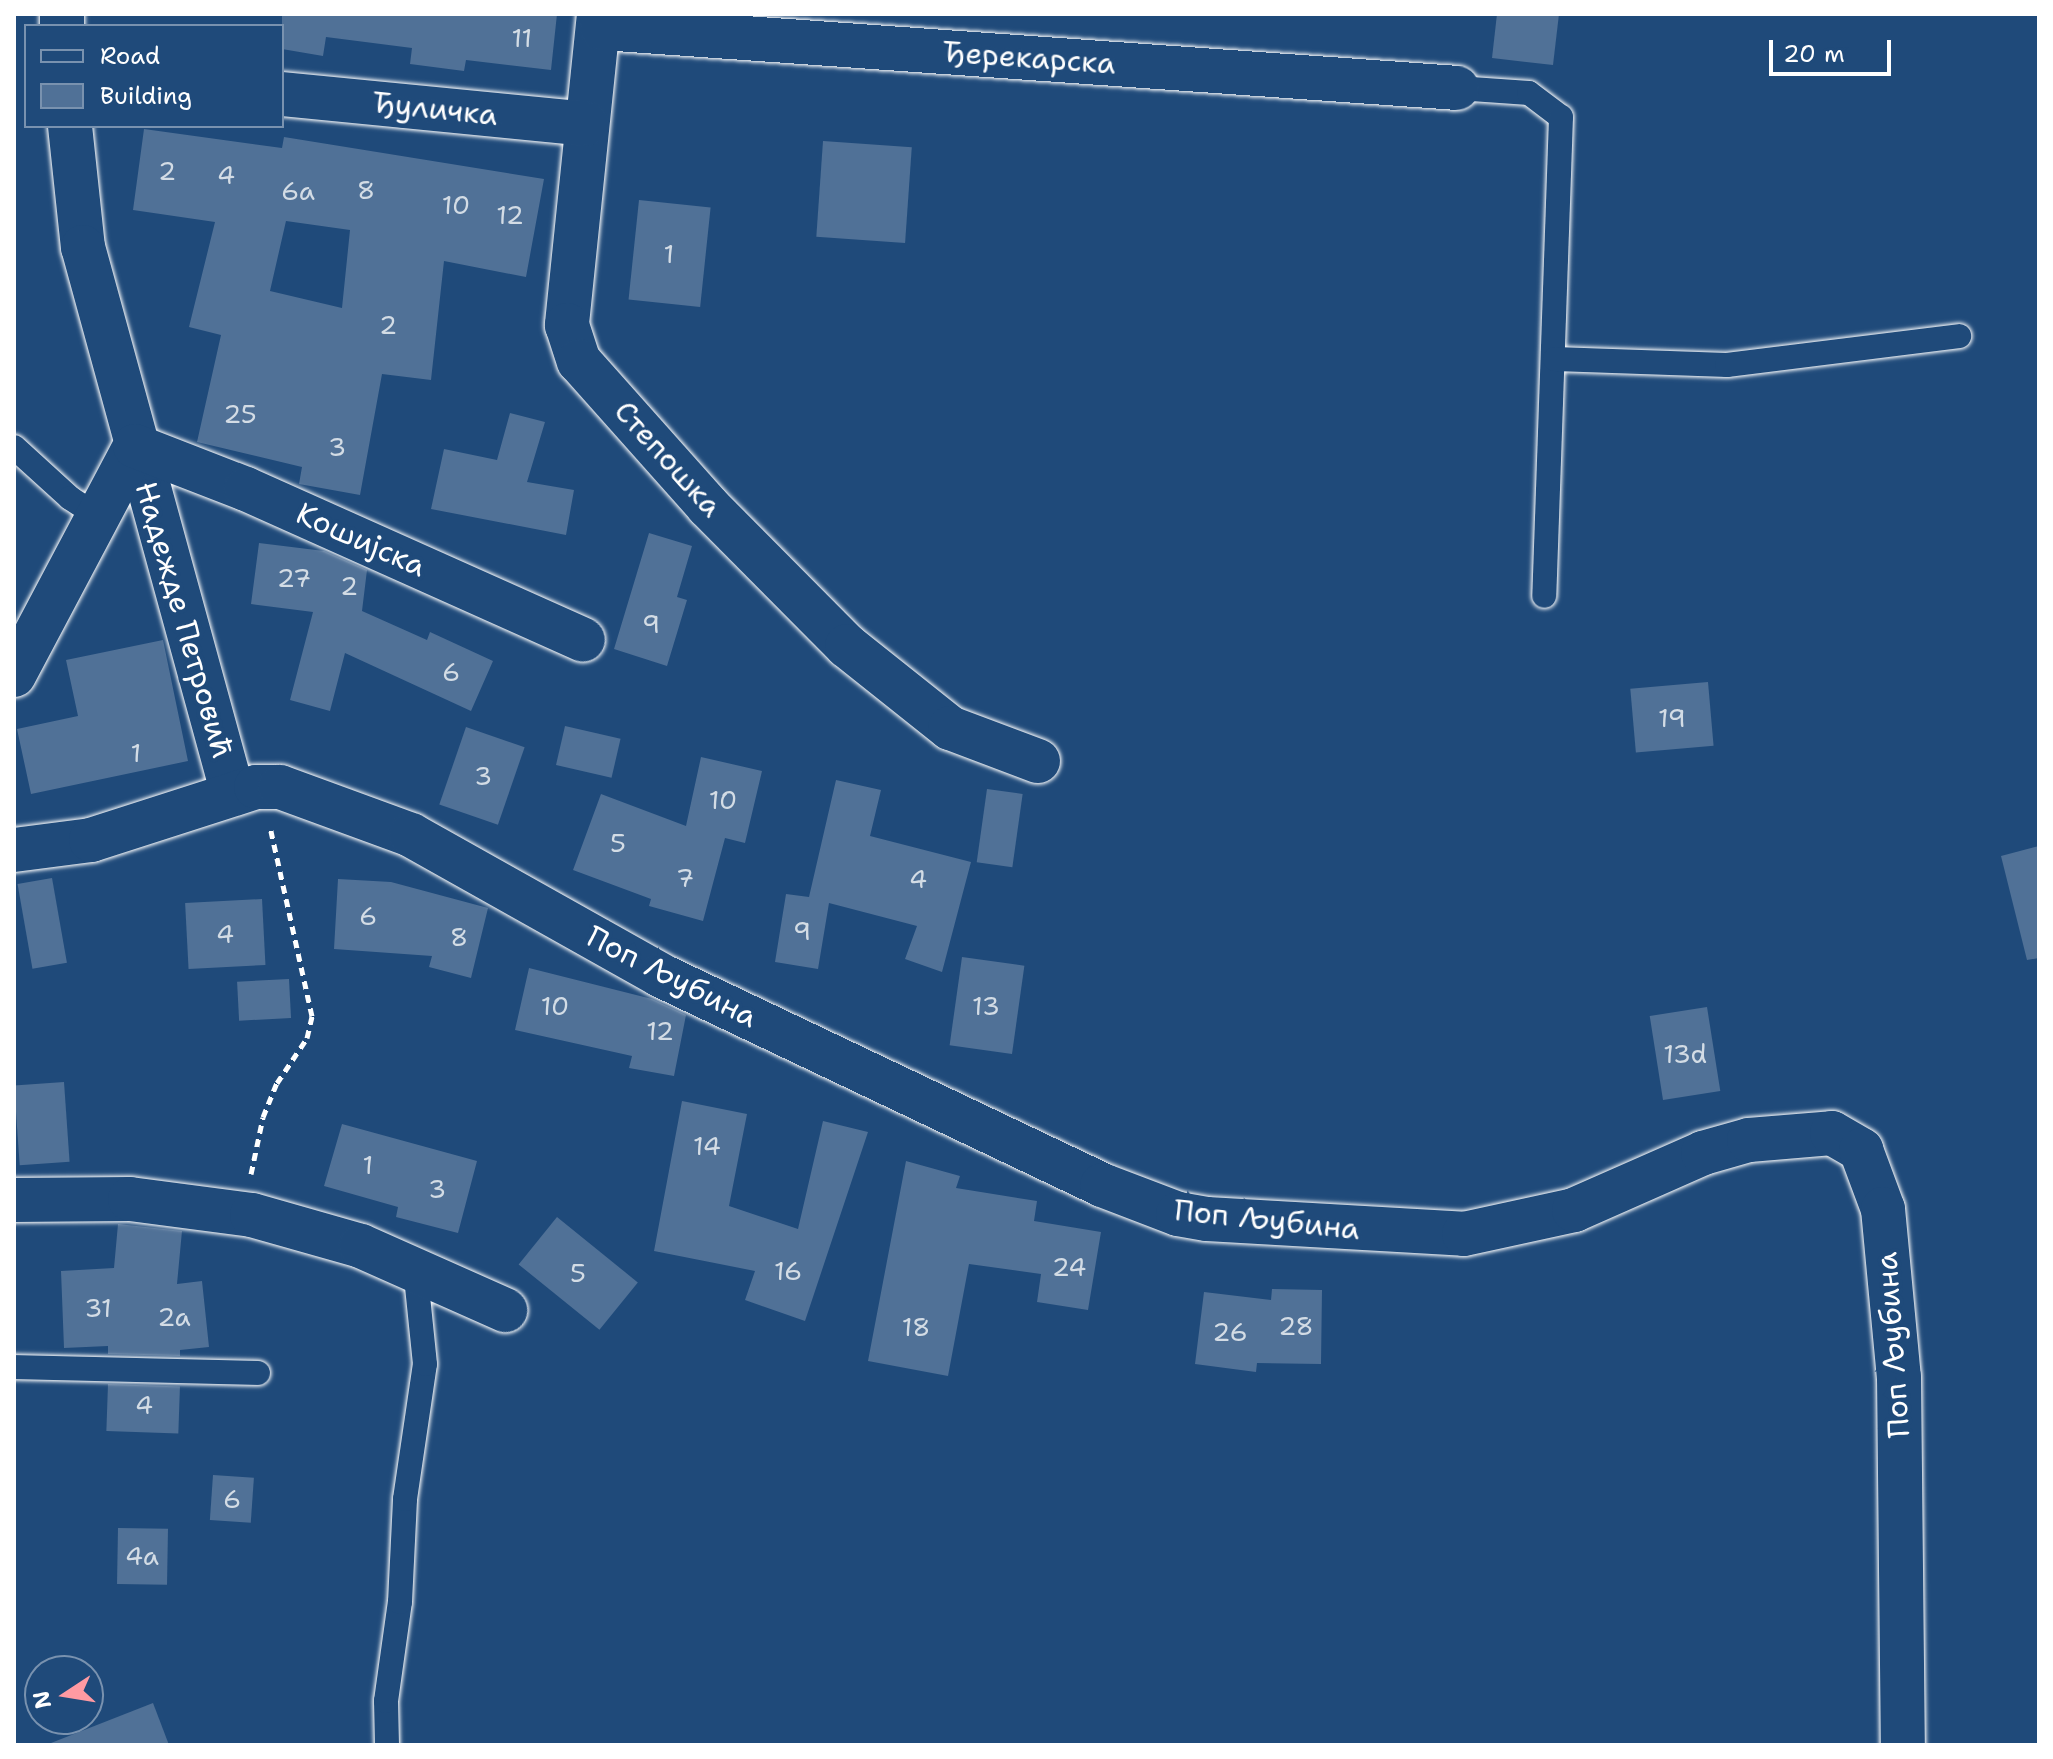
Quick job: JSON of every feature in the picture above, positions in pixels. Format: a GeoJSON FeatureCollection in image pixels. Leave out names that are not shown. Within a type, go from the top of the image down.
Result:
{"type":"FeatureCollection","features":[{"type":"Feature","properties":{"kind":"street","name":"Ђерекарска"},"geometry":{"type":"LineString","coordinates":[[600,21],[1457,88]]}},
{"type":"Feature","properties":{"kind":"street","name":"Степошка"},"geometry":{"type":"LineString","coordinates":[[600,21],[567,325],[579,361],[708,506],[847,646],[950,728],[1038,761]]}},
{"type":"Feature","properties":{"kind":"street","name":"Ђуличка"},"geometry":{"type":"LineString","coordinates":[[284,94],[587,124]]}},
{"type":"Feature","properties":{"kind":"street","name":"Надежде Петровић"},"geometry":{"type":"LineString","coordinates":[[70,128],[83,247],[135,446],[245,790]]}},
{"type":"Feature","properties":{"kind":"street","name":"Надежде Петровић"},"geometry":{"type":"LineString","coordinates":[[14,675],[135,446]]}},
{"type":"Feature","properties":{"kind":"street","name":"Кошијска"},"geometry":{"type":"LineString","coordinates":[[135,446],[246,489],[583,640]]}},
{"type":"Feature","properties":{"kind":"street","name":"Поп Љубина"},"geometry":{"type":"LineString","coordinates":[[14,850],[91,840],[245,790],[280,787],[411,835],[660,975],[1102,1185],[1178,1214],[1298,1228],[1464,1234],[1574,1210],[1703,1153],[1749,1140],[1832,1133],[1861,1150],[1883,1209],[1899,1377],[1903,1745]]}},
{"type":"Feature","properties":{"kind":"street"},"geometry":{"type":"LineString","coordinates":[[14,1200],[130,1199],[252,1215],[415,1267],[505,1310]]}},
{"type":"Feature","properties":{"kind":"lane"},"geometry":{"type":"LineString","coordinates":[[1457,88],[1529,93],[1561,117],[1555,359],[1544,596]]}},
{"type":"Feature","properties":{"kind":"lane"},"geometry":{"type":"LineString","coordinates":[[1555,359],[1727,365],[1959,336]]}},
{"type":"Feature","properties":{"kind":"lane"},"geometry":{"type":"LineString","coordinates":[[14,447],[70,498],[98,516]]}},
{"type":"Feature","properties":{"kind":"lane"},"geometry":{"type":"LineString","coordinates":[[387,1745],[386,1701],[400,1602],[405,1499],[425,1364],[415,1267]]}},
{"type":"Feature","properties":{"kind":"lane"},"geometry":{"type":"LineString","coordinates":[[14,1367],[128,1366],[258,1373]]}},
{"type":"Feature","properties":{"kind":"path"},"geometry":{"type":"LineString","coordinates":[[245,790],[272,835],[312,1016],[307,1038],[263,1117],[254,1152],[252,1215]]}},
{"type":"Feature","properties":{"kind":"building"},"geometry":{"type":"Polygon","coordinates":[[[282,14],[557,14],[551,70],[466,60],[464,71],[410,64],[412,48],[326,37],[323,56],[284,49],[282,14]]]}},
{"type":"Feature","properties":{"kind":"building"},"geometry":{"type":"Polygon","coordinates":[[[1497,14],[1559,14],[1553,65],[1492,58],[1497,14]]]}},
{"type":"Feature","properties":{"kind":"building"},"geometry":{"type":"Polygon","coordinates":[[[144,129],[282,148],[284,137],[544,179],[526,277],[444,261],[431,380],[382,374],[360,495],[299,484],[302,467],[197,442],[221,335],[189,327],[215,222],[133,210],[144,129]],[[286,221],[270,291],[342,308],[350,230],[286,221]]]}},
{"type":"Feature","properties":{"kind":"building"},"geometry":{"type":"Polygon","coordinates":[[[823,141],[912,147],[905,243],[816,237],[823,141]]]}},
{"type":"Feature","properties":{"kind":"building"},"geometry":{"type":"Polygon","coordinates":[[[639,200],[711,208],[700,307],[629,299],[639,200]]]}},
{"type":"Feature","properties":{"kind":"building"},"geometry":{"type":"Polygon","coordinates":[[[510,413],[545,422],[527,482],[574,490],[566,535],[431,509],[444,449],[497,460],[510,413]]]}},
{"type":"Feature","properties":{"kind":"building"},"geometry":{"type":"Polygon","coordinates":[[[649,533],[692,546],[677,597],[687,600],[667,666],[614,649],[649,533]]]}},
{"type":"Feature","properties":{"kind":"building"},"geometry":{"type":"Polygon","coordinates":[[[259,543],[324,551],[367,570],[362,611],[427,640],[430,632],[493,661],[471,711],[345,653],[330,711],[290,700],[313,612],[251,604],[259,543]]]}},
{"type":"Feature","properties":{"kind":"building"},"geometry":{"type":"Polygon","coordinates":[[[163,640],[188,761],[31,794],[17,729],[78,716],[66,660],[163,640]]]}},
{"type":"Feature","properties":{"kind":"building"},"geometry":{"type":"Polygon","coordinates":[[[1708,682],[1714,746],[1636,753],[1630,689],[1708,682]]]}},
{"type":"Feature","properties":{"kind":"building"},"geometry":{"type":"Polygon","coordinates":[[[565,726],[621,739],[612,778],[556,765],[565,726]]]}},
{"type":"Feature","properties":{"kind":"building"},"geometry":{"type":"Polygon","coordinates":[[[466,727],[525,747],[498,825],[439,805],[466,727]]]}},
{"type":"Feature","properties":{"kind":"building"},"geometry":{"type":"Polygon","coordinates":[[[701,757],[762,771],[745,843],[725,838],[703,921],[649,906],[651,899],[573,870],[601,794],[686,826],[701,757]]]}},
{"type":"Feature","properties":{"kind":"building"},"geometry":{"type":"Polygon","coordinates":[[[836,780],[881,790],[870,836],[971,862],[942,972],[905,959],[917,926],[829,903],[818,969],[775,962],[786,894],[809,897],[836,780]]]}},
{"type":"Feature","properties":{"kind":"building"},"geometry":{"type":"Polygon","coordinates":[[[987,789],[1023,794],[1012,867],[977,862],[987,789]]]}},
{"type":"Feature","properties":{"kind":"building"},"geometry":{"type":"Polygon","coordinates":[[[2039,846],[2039,958],[2027,960],[2001,856],[2039,846]]]}},
{"type":"Feature","properties":{"kind":"building"},"geometry":{"type":"Polygon","coordinates":[[[52,878],[67,963],[32,969],[18,884],[52,878]]]}},
{"type":"Feature","properties":{"kind":"building"},"geometry":{"type":"Polygon","coordinates":[[[338,879],[391,882],[488,908],[471,978],[429,967],[432,956],[334,949],[338,879]]]}},
{"type":"Feature","properties":{"kind":"building"},"geometry":{"type":"Polygon","coordinates":[[[262,899],[265,965],[189,969],[185,903],[262,899]]]}},
{"type":"Feature","properties":{"kind":"building"},"geometry":{"type":"Polygon","coordinates":[[[962,957],[1024,966],[1012,1054],[950,1045],[962,957]]]}},
{"type":"Feature","properties":{"kind":"building"},"geometry":{"type":"Polygon","coordinates":[[[529,968],[652,999],[686,1015],[674,1076],[629,1068],[632,1056],[515,1030],[529,968]]]}},
{"type":"Feature","properties":{"kind":"building"},"geometry":{"type":"Polygon","coordinates":[[[289,979],[291,1018],[239,1021],[237,982],[289,979]]]}},
{"type":"Feature","properties":{"kind":"building"},"geometry":{"type":"Polygon","coordinates":[[[1707,1007],[1720,1091],[1663,1100],[1650,1016],[1707,1007]]]}},
{"type":"Feature","properties":{"kind":"building"},"geometry":{"type":"Polygon","coordinates":[[[64,1082],[70,1162],[20,1165],[14,1085],[64,1082]]]}},
{"type":"Feature","properties":{"kind":"building"},"geometry":{"type":"Polygon","coordinates":[[[682,1101],[747,1114],[729,1206],[798,1229],[823,1121],[868,1132],[805,1321],[745,1300],[755,1271],[654,1251],[682,1101]]]}},
{"type":"Feature","properties":{"kind":"building"},"geometry":{"type":"Polygon","coordinates":[[[342,1124],[477,1161],[458,1233],[396,1217],[398,1207],[324,1186],[342,1124]]]}},
{"type":"Feature","properties":{"kind":"building"},"geometry":{"type":"Polygon","coordinates":[[[906,1161],[960,1176],[956,1188],[1037,1201],[1034,1221],[1101,1232],[1088,1310],[1037,1302],[1041,1274],[969,1264],[948,1376],[868,1361],[906,1161]]]}},
{"type":"Feature","properties":{"kind":"building"},"geometry":{"type":"Polygon","coordinates":[[[557,1217],[638,1282],[599,1330],[519,1264],[557,1217]]]}},
{"type":"Feature","properties":{"kind":"building"},"geometry":{"type":"Polygon","coordinates":[[[118,1224],[182,1231],[177,1284],[202,1281],[209,1347],[180,1350],[180,1356],[108,1354],[108,1346],[64,1348],[61,1271],[114,1268],[118,1224]]]}},
{"type":"Feature","properties":{"kind":"building"},"geometry":{"type":"Polygon","coordinates":[[[1272,1289],[1322,1290],[1321,1364],[1257,1363],[1256,1372],[1195,1364],[1204,1292],[1271,1300],[1272,1289]]]}},
{"type":"Feature","properties":{"kind":"building"},"geometry":{"type":"Polygon","coordinates":[[[108,1384],[180,1387],[178,1433],[106,1431],[108,1384]]]}},
{"type":"Feature","properties":{"kind":"building"},"geometry":{"type":"Polygon","coordinates":[[[213,1475],[254,1478],[251,1523],[210,1520],[213,1475]]]}},
{"type":"Feature","properties":{"kind":"building"},"geometry":{"type":"Polygon","coordinates":[[[118,1528],[168,1529],[167,1585],[117,1584],[118,1528]]]}},
{"type":"Feature","properties":{"kind":"building"},"geometry":{"type":"Polygon","coordinates":[[[153,1703],[169,1745],[51,1743],[71,1735],[104,1735],[104,1722],[153,1703]]]}}]}
